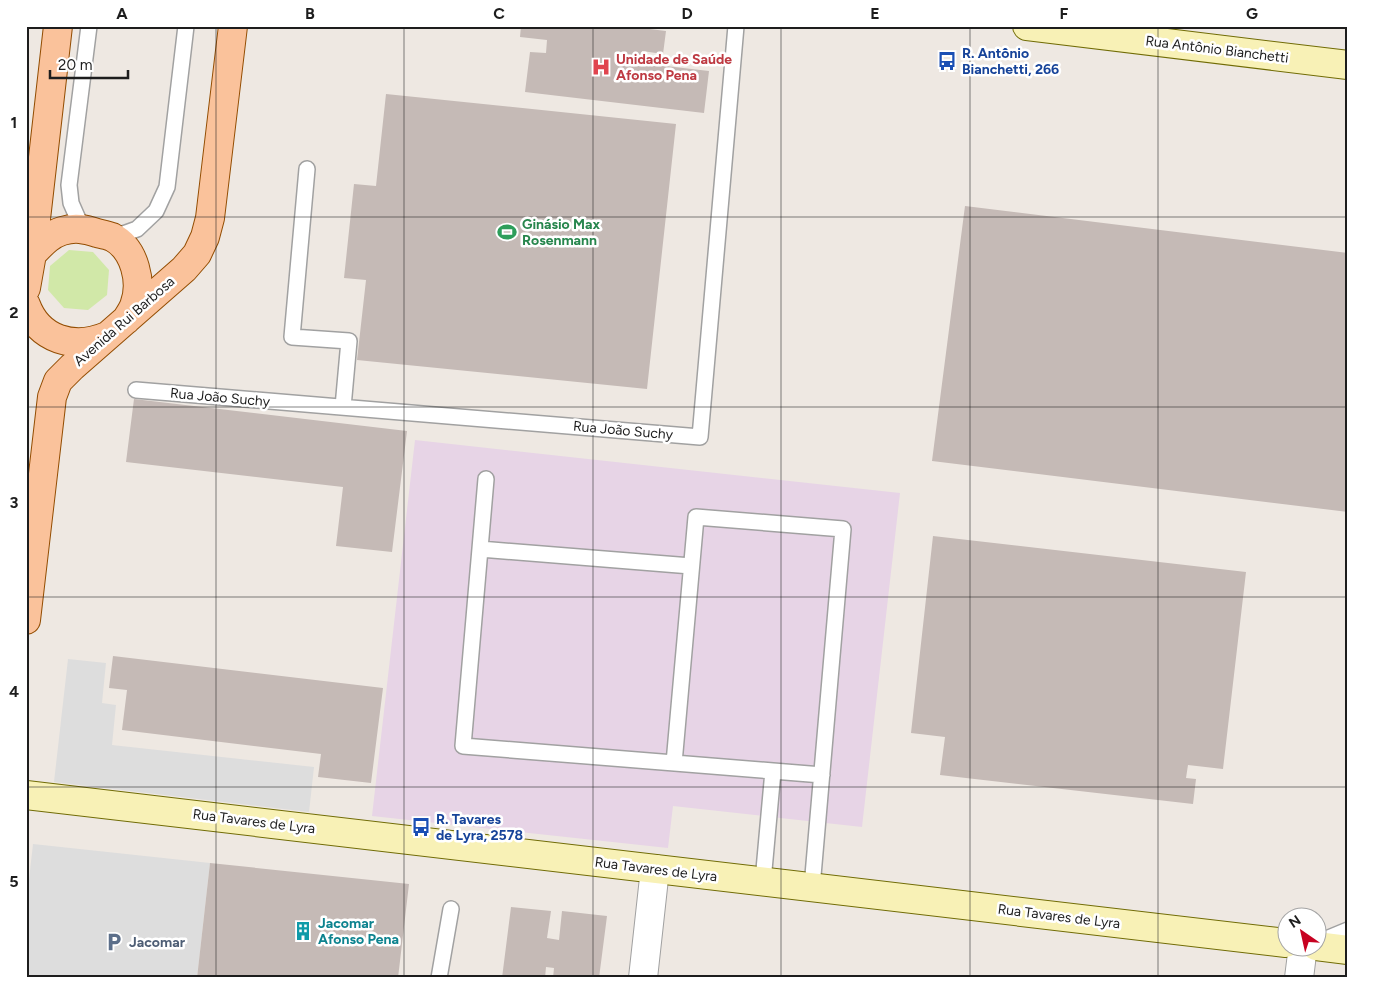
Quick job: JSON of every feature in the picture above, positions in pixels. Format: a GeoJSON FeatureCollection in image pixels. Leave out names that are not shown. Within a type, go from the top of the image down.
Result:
{"type":"FeatureCollection","features":[{"type":"Feature","properties":{"kind":"main road"},"geometry":{"type":"LineString","coordinates":[[26,288],[32,254],[35,156],[58,26]]}},
{"type":"Feature","properties":{"kind":"main road","name":"Avenida Rui Barbosa"},"geometry":{"type":"LineString","coordinates":[[26,620],[52,398],[58,381],[72,367],[184,269],[197,254],[205,237],[211,210],[233,26]]}},
{"type":"Feature","properties":{"kind":"main road","name":"Rua Antônio Bianchetti"},"geometry":{"type":"LineString","coordinates":[[1027,26],[1348,65]]}},
{"type":"Feature","properties":{"kind":"main road"},"geometry":{"type":"LineString","coordinates":[[26,305],[36,323],[46,332],[69,342],[83,343],[96,341],[117,328],[134,306],[138,291],[133,261],[124,248],[112,238],[82,228],[63,231],[45,240],[32,254]]}},
{"type":"Feature","properties":{"kind":"main road","name":"Rua Tavares de Lyra"},"geometry":{"type":"LineString","coordinates":[[26,795],[1276,942]]}},
{"type":"Feature","properties":{"kind":"main road"},"geometry":{"type":"LineString","coordinates":[[1326,947],[1348,950]]}},
{"type":"Feature","properties":{"kind":"street"},"geometry":{"type":"LineString","coordinates":[[643,978],[655,868]]}},
{"type":"Feature","properties":{"kind":"street"},"geometry":{"type":"LineString","coordinates":[[1299,978],[1302,956]]}},
{"type":"Feature","properties":{"kind":"lane"},"geometry":{"type":"LineString","coordinates":[[82,228],[72,203],[69,185],[89,26]]}},
{"type":"Feature","properties":{"kind":"lane"},"geometry":{"type":"LineString","coordinates":[[112,238],[137,228],[156,211],[167,187],[186,26]]}},
{"type":"Feature","properties":{"kind":"lane","name":"Rua João Suchy"},"geometry":{"type":"LineString","coordinates":[[136,390],[700,437],[736,26]]}},
{"type":"Feature","properties":{"kind":"lane"},"geometry":{"type":"LineString","coordinates":[[307,168],[292,336],[349,342],[343,407]]}},
{"type":"Feature","properties":{"kind":"lane"},"geometry":{"type":"LineString","coordinates":[[486,479],[463,746],[822,775]]}},
{"type":"Feature","properties":{"kind":"lane"},"geometry":{"type":"LineString","coordinates":[[674,763],[696,517],[843,529],[812,887]]}},
{"type":"Feature","properties":{"kind":"lane"},"geometry":{"type":"LineString","coordinates":[[480,549],[692,566]]}},
{"type":"Feature","properties":{"kind":"lane"},"geometry":{"type":"LineString","coordinates":[[763,881],[773,771]]}},
{"type":"Feature","properties":{"kind":"lane"},"geometry":{"type":"LineString","coordinates":[[439,978],[451,909]]}},
{"type":"Feature","properties":{"kind":"lane"},"geometry":{"type":"LineString","coordinates":[[1326,940],[1348,930]]}},
{"type":"Feature","properties":{"kind":"shaded area"},"geometry":{"type":"Polygon","coordinates":[[[415,440],[900,493],[862,827],[673,806],[668,848],[372,816],[415,440]]]}},
{"type":"Feature","properties":{"kind":"shaded area"},"geometry":{"type":"Polygon","coordinates":[[[68,659],[106,663],[102,703],[116,705],[112,745],[314,767],[309,812],[54,782],[68,659]]]}},
{"type":"Feature","properties":{"kind":"shaded area","name":"Jacomar"},"geometry":{"type":"Polygon","coordinates":[[[33,844],[210,863],[197,978],[26,978],[26,906],[33,844]]]}},
{"type":"Feature","properties":{"kind":"green space"},"geometry":{"type":"Polygon","coordinates":[[[69,250],[93,252],[109,270],[107,295],[88,310],[64,308],[48,290],[50,266],[69,250]]]}},
{"type":"Feature","properties":{"kind":"building","name":"Unidade de Saúde Afonso Pena"},"geometry":{"type":"Polygon","coordinates":[[[521,26],[625,26],[666,31],[663,54],[642,51],[640,63],[709,71],[704,113],[525,92],[530,52],[546,53],[547,40],[520,37],[521,26]]]}},
{"type":"Feature","properties":{"kind":"building","name":"Ginásio Max Rosenmann"},"geometry":{"type":"Polygon","coordinates":[[[386,94],[676,124],[647,389],[357,360],[366,280],[344,278],[354,184],[376,186],[386,94]]]}},
{"type":"Feature","properties":{"kind":"building"},"geometry":{"type":"Polygon","coordinates":[[[965,206],[1348,253],[1348,512],[932,461],[965,206]]]}},
{"type":"Feature","properties":{"kind":"building"},"geometry":{"type":"Polygon","coordinates":[[[134,399],[407,431],[392,552],[336,546],[343,487],[126,462],[134,399]]]}},
{"type":"Feature","properties":{"kind":"building"},"geometry":{"type":"Polygon","coordinates":[[[933,536],[1246,572],[1223,769],[1188,765],[1186,778],[1196,779],[1193,804],[940,775],[945,737],[911,733],[933,536]]]}},
{"type":"Feature","properties":{"kind":"building"},"geometry":{"type":"Polygon","coordinates":[[[113,656],[383,688],[371,783],[318,777],[321,754],[122,730],[127,690],[109,688],[113,656]]]}},
{"type":"Feature","properties":{"kind":"building","name":"Jacomar Afonso Pena"},"geometry":{"type":"Polygon","coordinates":[[[210,863],[409,884],[398,978],[197,978],[210,863]]]}},
{"type":"Feature","properties":{"kind":"building"},"geometry":{"type":"Polygon","coordinates":[[[511,907],[551,911],[547,938],[559,940],[562,911],[607,916],[599,978],[553,978],[554,968],[546,967],[545,978],[502,978],[511,907]]]}},
{"type":"Feature","properties":{"kind":"place","name":"R. Antônio Bianchetti, 266"},"geometry":{"type":"Point","coordinates":[947,61]}},
{"type":"Feature","properties":{"kind":"place","name":"Unidade de Saúde Afonso Pena"},"geometry":{"type":"Point","coordinates":[601,67]}},
{"type":"Feature","properties":{"kind":"place","name":"Ginásio Max Rosenmann"},"geometry":{"type":"Point","coordinates":[507,232]}},
{"type":"Feature","properties":{"kind":"place","name":"R. Tavares de Lyra, 2578"},"geometry":{"type":"Point","coordinates":[421,827]}},
{"type":"Feature","properties":{"kind":"place","name":"Jacomar Afonso Pena"},"geometry":{"type":"Point","coordinates":[303,931]}},
{"type":"Feature","properties":{"kind":"place","name":"Jacomar"},"geometry":{"type":"Point","coordinates":[114,942]}}]}
